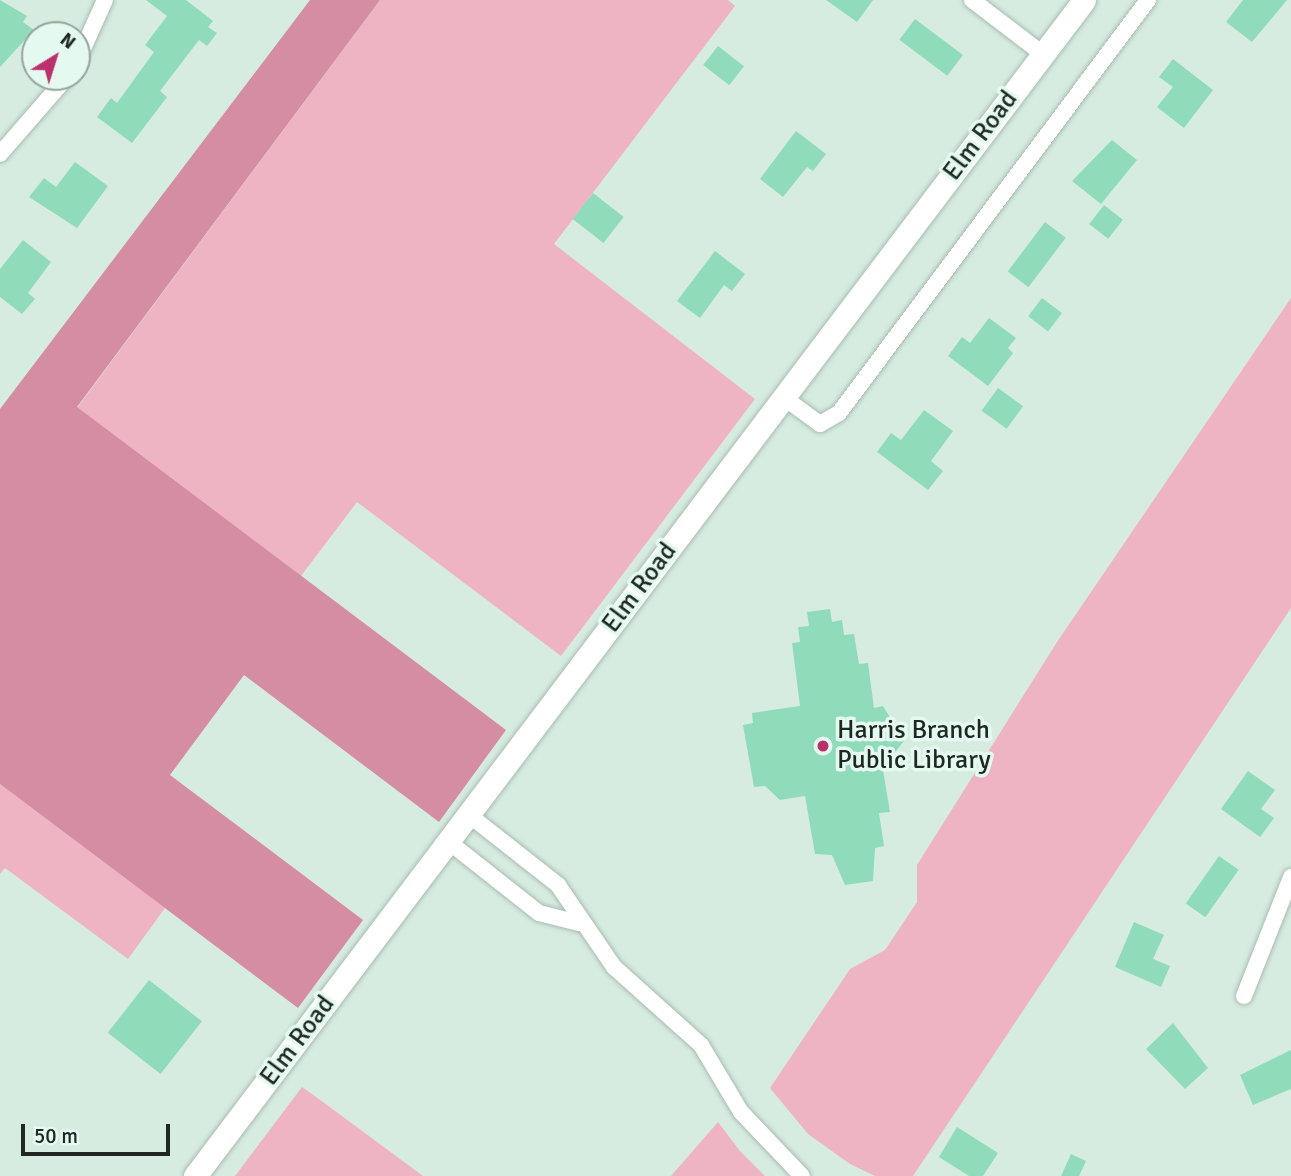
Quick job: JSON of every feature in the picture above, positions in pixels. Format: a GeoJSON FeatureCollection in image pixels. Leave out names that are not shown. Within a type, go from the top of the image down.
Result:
{"type":"FeatureCollection","features":[{"type":"Feature","properties":{"kind":"street"},"geometry":{"type":"LineString","coordinates":[[91,30],[104,0]]}},
{"type":"Feature","properties":{"kind":"street"},"geometry":{"type":"LineString","coordinates":[[972,0],[1043,54]]}},
{"type":"Feature","properties":{"kind":"street","name":"Elm Road"},"geometry":{"type":"LineString","coordinates":[[195,1176],[1084,0]]}},
{"type":"Feature","properties":{"kind":"street"},"geometry":{"type":"LineString","coordinates":[[783,397],[820,424],[839,414],[1148,0]]}},
{"type":"Feature","properties":{"kind":"street"},"geometry":{"type":"LineString","coordinates":[[0,154],[55,91]]}},
{"type":"Feature","properties":{"kind":"street"},"geometry":{"type":"LineString","coordinates":[[470,815],[558,884],[579,923],[614,967],[701,1045],[741,1112],[802,1176]]}},
{"type":"Feature","properties":{"kind":"street"},"geometry":{"type":"LineString","coordinates":[[449,842],[539,913],[579,923]]}},
{"type":"Feature","properties":{"kind":"street"},"geometry":{"type":"LineString","coordinates":[[1244,996],[1291,877]]}},
{"type":"Feature","properties":{"kind":"shaded area"},"geometry":{"type":"Polygon","coordinates":[[[310,0],[380,0],[77,407],[506,730],[439,822],[244,675],[170,775],[363,920],[298,1008],[0,784],[0,409],[310,0]]]}},
{"type":"Feature","properties":{"kind":"shaded area"},"geometry":{"type":"Polygon","coordinates":[[[380,0],[728,0],[735,6],[554,244],[755,399],[561,656],[357,502],[301,576],[77,408],[380,0]]]}},
{"type":"Feature","properties":{"kind":"shaded area"},"geometry":{"type":"Polygon","coordinates":[[[1291,298],[1291,608],[913,1176],[875,1176],[850,1164],[808,1134],[770,1088],[850,969],[885,950],[917,902],[917,865],[1057,642],[1291,298]]]}},
{"type":"Feature","properties":{"kind":"shaded area"},"geometry":{"type":"Polygon","coordinates":[[[0,784],[165,908],[128,959],[5,868],[0,874],[0,784]]]}},
{"type":"Feature","properties":{"kind":"shaded area"},"geometry":{"type":"Polygon","coordinates":[[[302,1087],[323,1102],[423,1176],[235,1176],[302,1087]]]}},
{"type":"Feature","properties":{"kind":"shaded area"},"geometry":{"type":"Polygon","coordinates":[[[718,1122],[740,1151],[765,1176],[671,1176],[718,1122]]]}},
{"type":"Feature","properties":{"kind":"building"},"geometry":{"type":"Polygon","coordinates":[[[0,0],[27,16],[21,21],[21,44],[0,67],[0,0]]]}},
{"type":"Feature","properties":{"kind":"building"},"geometry":{"type":"Polygon","coordinates":[[[146,0],[186,0],[213,21],[208,27],[217,33],[207,46],[199,40],[160,91],[167,97],[132,143],[97,117],[111,98],[117,103],[154,52],[145,45],[167,16],[146,0]]]}},
{"type":"Feature","properties":{"kind":"building"},"geometry":{"type":"Polygon","coordinates":[[[826,0],[873,0],[857,22],[826,0]]]}},
{"type":"Feature","properties":{"kind":"building"},"geometry":{"type":"Polygon","coordinates":[[[1243,0],[1287,0],[1252,42],[1226,22],[1243,0]]]}},
{"type":"Feature","properties":{"kind":"building"},"geometry":{"type":"Polygon","coordinates":[[[915,19],[963,55],[947,76],[899,40],[915,19]]]}},
{"type":"Feature","properties":{"kind":"building"},"geometry":{"type":"Polygon","coordinates":[[[718,46],[744,66],[729,85],[703,65],[718,46]]]}},
{"type":"Feature","properties":{"kind":"building"},"geometry":{"type":"Polygon","coordinates":[[[1173,59],[1213,90],[1184,128],[1157,107],[1173,87],[1159,77],[1173,59]]]}},
{"type":"Feature","properties":{"kind":"building"},"geometry":{"type":"Polygon","coordinates":[[[796,131],[826,154],[813,171],[807,167],[783,197],[760,179],[796,131]]]}},
{"type":"Feature","properties":{"kind":"building"},"geometry":{"type":"Polygon","coordinates":[[[1112,140],[1137,160],[1101,204],[1072,181],[1112,140]]]}},
{"type":"Feature","properties":{"kind":"building"},"geometry":{"type":"Polygon","coordinates":[[[75,162],[108,186],[77,228],[29,197],[44,178],[56,187],[75,162]]]}},
{"type":"Feature","properties":{"kind":"building"},"geometry":{"type":"Polygon","coordinates":[[[593,193],[624,217],[603,243],[573,219],[593,193]]]}},
{"type":"Feature","properties":{"kind":"building"},"geometry":{"type":"Polygon","coordinates":[[[1104,205],[1123,220],[1108,239],[1089,224],[1104,205]]]}},
{"type":"Feature","properties":{"kind":"building"},"geometry":{"type":"Polygon","coordinates":[[[1045,222],[1066,238],[1028,287],[1008,272],[1045,222]]]}},
{"type":"Feature","properties":{"kind":"building"},"geometry":{"type":"Polygon","coordinates":[[[23,240],[51,262],[28,293],[35,299],[22,314],[0,297],[0,269],[23,240]]]}},
{"type":"Feature","properties":{"kind":"building"},"geometry":{"type":"Polygon","coordinates":[[[715,251],[745,274],[732,291],[724,285],[700,318],[677,301],[715,251]]]}},
{"type":"Feature","properties":{"kind":"building"},"geometry":{"type":"Polygon","coordinates":[[[1042,298],[1062,313],[1048,331],[1028,316],[1042,298]]]}},
{"type":"Feature","properties":{"kind":"building"},"geometry":{"type":"Polygon","coordinates":[[[989,318],[1016,338],[1008,348],[1013,353],[988,386],[948,356],[962,337],[970,343],[989,318]]]}},
{"type":"Feature","properties":{"kind":"building"},"geometry":{"type":"Polygon","coordinates":[[[998,388],[1023,406],[1007,429],[982,411],[998,388]]]}},
{"type":"Feature","properties":{"kind":"building"},"geometry":{"type":"Polygon","coordinates":[[[924,410],[953,431],[931,461],[943,471],[928,490],[877,452],[891,433],[901,440],[924,410]]]}},
{"type":"Feature","properties":{"kind":"building","name":"Harris Branch Public Library"},"geometry":{"type":"Polygon","coordinates":[[[830,609],[832,622],[842,620],[844,635],[854,634],[859,664],[868,663],[874,708],[883,706],[904,741],[892,756],[894,768],[883,770],[890,812],[879,813],[884,846],[875,848],[873,881],[845,885],[832,855],[815,854],[805,796],[780,800],[765,786],[754,787],[743,725],[753,723],[752,713],[800,706],[792,643],[800,642],[798,627],[809,626],[807,612],[830,609]]]}},
{"type":"Feature","properties":{"kind":"building"},"geometry":{"type":"Polygon","coordinates":[[[1248,771],[1275,790],[1261,809],[1274,818],[1260,837],[1221,809],[1248,771]]]}},
{"type":"Feature","properties":{"kind":"building"},"geometry":{"type":"Polygon","coordinates":[[[1219,856],[1239,870],[1205,917],[1186,904],[1219,856]]]}},
{"type":"Feature","properties":{"kind":"building"},"geometry":{"type":"Polygon","coordinates":[[[1134,922],[1164,935],[1153,959],[1170,966],[1161,987],[1115,967],[1134,922]]]}},
{"type":"Feature","properties":{"kind":"building"},"geometry":{"type":"Polygon","coordinates":[[[149,980],[202,1021],[161,1074],[108,1033],[149,980]]]}},
{"type":"Feature","properties":{"kind":"building"},"geometry":{"type":"Polygon","coordinates":[[[1173,1023],[1208,1068],[1185,1089],[1146,1049],[1173,1023]]]}},
{"type":"Feature","properties":{"kind":"building"},"geometry":{"type":"Polygon","coordinates":[[[1291,1050],[1291,1089],[1253,1105],[1240,1075],[1291,1050]]]}},
{"type":"Feature","properties":{"kind":"building"},"geometry":{"type":"Polygon","coordinates":[[[957,1127],[998,1153],[983,1176],[969,1176],[939,1157],[957,1127]]]}},
{"type":"Feature","properties":{"kind":"building"},"geometry":{"type":"Polygon","coordinates":[[[1071,1154],[1086,1161],[1079,1176],[1061,1176],[1071,1154]]]}},
{"type":"Feature","properties":{"kind":"place","name":"Harris Branch Public Library"},"geometry":{"type":"Point","coordinates":[823,746]}}]}
